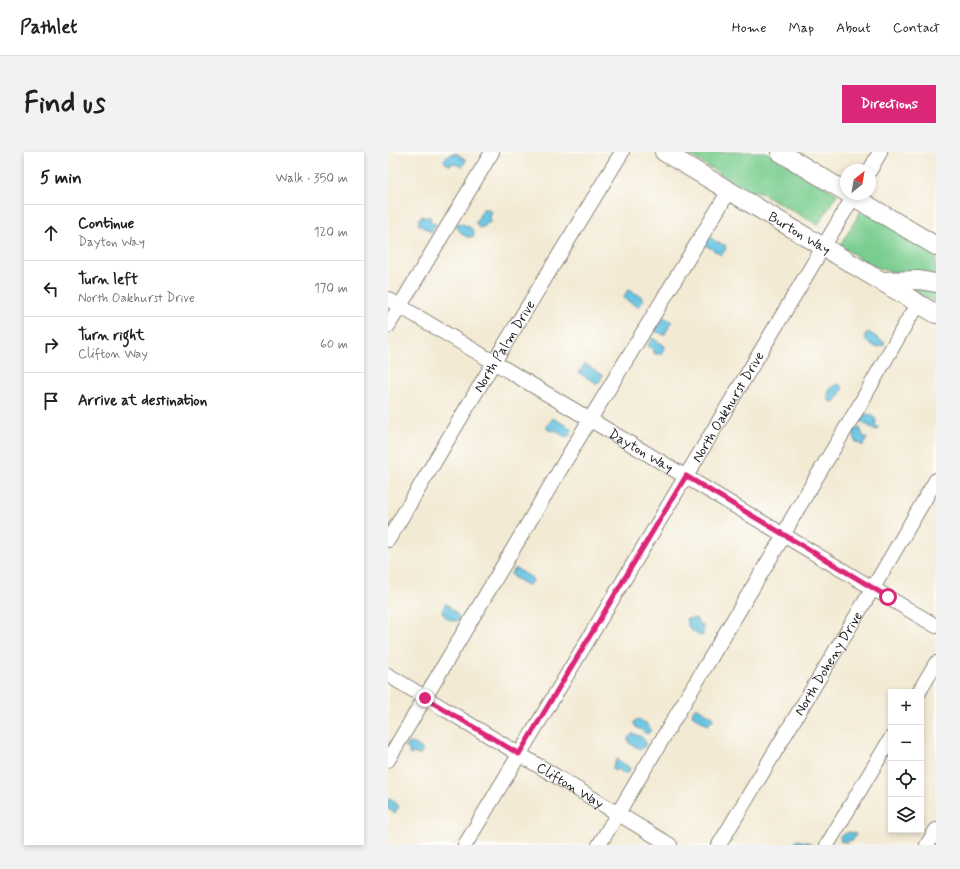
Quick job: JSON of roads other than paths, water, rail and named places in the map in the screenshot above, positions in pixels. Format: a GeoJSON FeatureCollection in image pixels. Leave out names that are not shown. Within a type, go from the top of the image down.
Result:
{"type":"FeatureCollection","features":[{"type":"Feature","properties":{"kind":"main road","name":"Burton Way"},"geometry":{"type":"LineString","coordinates":[[664,152],[936,314]]}},
{"type":"Feature","properties":{"kind":"main road"},"geometry":{"type":"LineString","coordinates":[[780,152],[840,187]]}},
{"type":"Feature","properties":{"kind":"main road"},"geometry":{"type":"LineString","coordinates":[[861,200],[936,246]]}},
{"type":"Feature","properties":{"kind":"main road"},"geometry":{"type":"LineString","coordinates":[[880,281],[919,280],[936,283]]}},
{"type":"Feature","properties":{"kind":"street"},"geometry":{"type":"LineString","coordinates":[[388,326],[492,152]]}},
{"type":"Feature","properties":{"kind":"street","name":"North Palm Drive"},"geometry":{"type":"LineString","coordinates":[[388,540],[622,152]]}},
{"type":"Feature","properties":{"kind":"street"},"geometry":{"type":"LineString","coordinates":[[873,164],[880,152]]}},
{"type":"Feature","properties":{"kind":"street"},"geometry":{"type":"LineString","coordinates":[[388,760],[590,419],[728,191]]}},
{"type":"Feature","properties":{"kind":"street","name":"North Oakhurst Drive"},"geometry":{"type":"LineString","coordinates":[[465,845],[823,247],[848,200]]}},
{"type":"Feature","properties":{"kind":"street","name":"Dayton Way"},"geometry":{"type":"LineString","coordinates":[[388,299],[936,626]]}},
{"type":"Feature","properties":{"kind":"street"},"geometry":{"type":"LineString","coordinates":[[599,845],[784,535],[791,520],[859,406],[909,318],[920,304]]}},
{"type":"Feature","properties":{"kind":"street","name":"North Doheny Drive"},"geometry":{"type":"LineString","coordinates":[[718,845],[873,588],[936,480]]}},
{"type":"Feature","properties":{"kind":"street"},"geometry":{"type":"LineString","coordinates":[[921,689],[936,663]]}},
{"type":"Feature","properties":{"kind":"street","name":"Clifton Way"},"geometry":{"type":"LineString","coordinates":[[388,676],[670,845]]}},
{"type":"Feature","properties":{"kind":"street"},"geometry":{"type":"LineString","coordinates":[[827,845],[888,743]]}},
{"type":"Feature","properties":{"kind":"street"},"geometry":{"type":"LineString","coordinates":[[927,845],[936,830]]}},
{"type":"Feature","properties":{"kind":"water"},"geometry":{"type":"Polygon","coordinates":[[[453,153],[455,155],[456,153],[466,160],[462,167],[453,163],[448,165],[445,162],[445,158],[453,153]]]}},
{"type":"Feature","properties":{"kind":"water"},"geometry":{"type":"Polygon","coordinates":[[[483,209],[488,209],[491,212],[489,217],[491,222],[487,223],[484,227],[479,228],[476,222],[483,209]]]}},
{"type":"Feature","properties":{"kind":"water"},"geometry":{"type":"Polygon","coordinates":[[[422,216],[426,218],[428,216],[431,218],[430,221],[436,224],[431,232],[418,224],[418,219],[422,216]]]}},
{"type":"Feature","properties":{"kind":"water"},"geometry":{"type":"Polygon","coordinates":[[[459,223],[471,228],[474,236],[468,237],[464,235],[456,226],[459,223]]]}},
{"type":"Feature","properties":{"kind":"water"},"geometry":{"type":"Polygon","coordinates":[[[709,237],[722,245],[725,245],[726,249],[721,255],[704,244],[709,237]]]}},
{"type":"Feature","properties":{"kind":"water"},"geometry":{"type":"Polygon","coordinates":[[[629,290],[641,296],[643,301],[638,307],[623,298],[629,290]]]}},
{"type":"Feature","properties":{"kind":"water"},"geometry":{"type":"Polygon","coordinates":[[[664,317],[672,322],[664,335],[653,330],[655,327],[657,328],[664,317]]]}},
{"type":"Feature","properties":{"kind":"water"},"geometry":{"type":"Polygon","coordinates":[[[866,333],[870,333],[885,343],[883,346],[876,347],[867,342],[865,336],[866,333]]]}},
{"type":"Feature","properties":{"kind":"water"},"geometry":{"type":"Polygon","coordinates":[[[652,338],[664,345],[665,348],[662,354],[658,353],[657,355],[654,353],[654,350],[647,346],[652,338]]]}},
{"type":"Feature","properties":{"kind":"water"},"geometry":{"type":"Polygon","coordinates":[[[585,364],[603,375],[598,384],[579,373],[585,364]]]}},
{"type":"Feature","properties":{"kind":"water"},"geometry":{"type":"Polygon","coordinates":[[[838,384],[841,385],[843,390],[836,401],[830,402],[828,393],[831,388],[838,384]]]}},
{"type":"Feature","properties":{"kind":"water"},"geometry":{"type":"Polygon","coordinates":[[[863,415],[872,415],[876,421],[875,425],[878,429],[876,430],[861,422],[863,415]]]}},
{"type":"Feature","properties":{"kind":"water"},"geometry":{"type":"Polygon","coordinates":[[[553,418],[572,429],[569,436],[565,437],[555,430],[551,431],[547,429],[547,426],[553,418]]]}},
{"type":"Feature","properties":{"kind":"water"},"geometry":{"type":"Polygon","coordinates":[[[860,428],[863,436],[867,438],[863,446],[855,441],[853,430],[860,428]]]}},
{"type":"Feature","properties":{"kind":"water"},"geometry":{"type":"Polygon","coordinates":[[[515,569],[532,578],[533,581],[527,585],[513,577],[511,573],[515,569]]]}},
{"type":"Feature","properties":{"kind":"water"},"geometry":{"type":"Polygon","coordinates":[[[445,604],[457,613],[459,620],[452,620],[445,616],[442,612],[445,604]]]}},
{"type":"Feature","properties":{"kind":"water"},"geometry":{"type":"Polygon","coordinates":[[[696,618],[698,623],[703,625],[703,636],[696,634],[692,630],[686,619],[696,618]]]}},
{"type":"Feature","properties":{"kind":"water"},"geometry":{"type":"Polygon","coordinates":[[[696,707],[713,717],[713,720],[708,725],[692,715],[692,712],[696,707]]]}},
{"type":"Feature","properties":{"kind":"water"},"geometry":{"type":"Polygon","coordinates":[[[639,719],[647,724],[651,729],[650,732],[647,734],[635,726],[634,722],[639,719]]]}},
{"type":"Feature","properties":{"kind":"water"},"geometry":{"type":"Polygon","coordinates":[[[632,734],[643,738],[646,744],[644,747],[640,749],[629,743],[628,738],[632,734]]]}},
{"type":"Feature","properties":{"kind":"water"},"geometry":{"type":"Polygon","coordinates":[[[409,743],[416,745],[423,750],[420,755],[413,753],[411,755],[409,754],[410,750],[406,748],[409,743]]]}},
{"type":"Feature","properties":{"kind":"water"},"geometry":{"type":"Polygon","coordinates":[[[617,759],[629,767],[630,770],[628,773],[625,774],[617,769],[615,771],[612,769],[617,759]]]}},
{"type":"Feature","properties":{"kind":"water"},"geometry":{"type":"Polygon","coordinates":[[[390,798],[399,806],[395,813],[388,809],[388,799],[389,800],[390,798]]]}},
{"type":"Feature","properties":{"kind":"water"},"geometry":{"type":"Polygon","coordinates":[[[849,832],[856,834],[852,841],[849,840],[847,843],[845,841],[841,842],[840,836],[849,832]]]}},
{"type":"Feature","properties":{"kind":"water"},"geometry":{"type":"Polygon","coordinates":[[[797,840],[810,843],[812,845],[795,845],[797,840]]]}}]}
